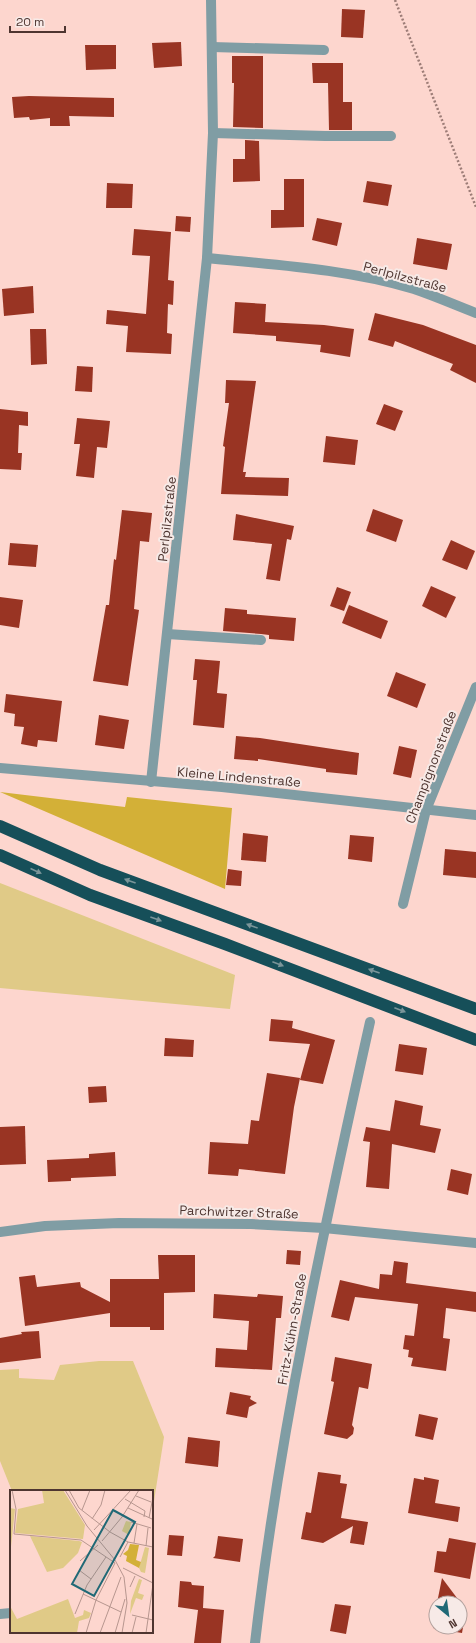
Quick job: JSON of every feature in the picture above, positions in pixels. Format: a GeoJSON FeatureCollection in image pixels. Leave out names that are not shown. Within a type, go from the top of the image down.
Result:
{"type":"FeatureCollection","features":[{"type":"Feature","properties":{"kind":"highway"},"geometry":{"type":"LineString","coordinates":[[0,826],[100,870],[476,1009]]}},
{"type":"Feature","properties":{"kind":"highway"},"geometry":{"type":"LineString","coordinates":[[0,855],[90,895],[225,944],[476,1040]]}},
{"type":"Feature","properties":{"kind":"street","name":"Perlpilzstraße"},"geometry":{"type":"LineString","coordinates":[[152,782],[207,258],[213,133],[211,0]]}},
{"type":"Feature","properties":{"kind":"street"},"geometry":{"type":"LineString","coordinates":[[212,47],[324,50]]}},
{"type":"Feature","properties":{"kind":"street"},"geometry":{"type":"LineString","coordinates":[[213,133],[391,136]]}},
{"type":"Feature","properties":{"kind":"street","name":"Perlpilzstraße"},"geometry":{"type":"LineString","coordinates":[[207,258],[316,269],[378,281],[413,289],[476,313]]}},
{"type":"Feature","properties":{"kind":"street"},"geometry":{"type":"LineString","coordinates":[[167,634],[261,640]]}},
{"type":"Feature","properties":{"kind":"street","name":"Champignonstraße"},"geometry":{"type":"LineString","coordinates":[[403,904],[426,810],[476,686]]}},
{"type":"Feature","properties":{"kind":"street","name":"Kleine Lindenstraße"},"geometry":{"type":"LineString","coordinates":[[0,768],[222,787],[476,815]]}},
{"type":"Feature","properties":{"kind":"street","name":"Fritz-Kühn-Straße"},"geometry":{"type":"LineString","coordinates":[[255,1643],[274,1496],[324,1228],[370,1022]]}},
{"type":"Feature","properties":{"kind":"street","name":"Parchwitzer Straße"},"geometry":{"type":"LineString","coordinates":[[0,1232],[45,1226],[119,1223],[251,1224],[324,1228],[476,1243]]}},
{"type":"Feature","properties":{"kind":"street"},"geometry":{"type":"LineString","coordinates":[[0,1614],[10,1613]]}},
{"type":"Feature","properties":{"kind":"path"},"geometry":{"type":"LineString","coordinates":[[395,0],[476,206]]}},
{"type":"Feature","properties":{"kind":"shaded area"},"geometry":{"type":"Polygon","coordinates":[[[0,792],[125,807],[127,797],[232,808],[225,889],[0,792]]]}},
{"type":"Feature","properties":{"kind":"shaded area"},"geometry":{"type":"Polygon","coordinates":[[[0,883],[235,975],[230,1009],[0,988],[0,883]]]}},
{"type":"Feature","properties":{"kind":"shaded area"},"geometry":{"type":"Polygon","coordinates":[[[99,1361],[133,1361],[164,1437],[153,1508],[153,1490],[12,1490],[0,1461],[0,1370],[19,1369],[19,1378],[54,1380],[60,1365],[99,1361]]]}},
{"type":"Feature","properties":{"kind":"building"},"geometry":{"type":"Polygon","coordinates":[[[342,9],[365,10],[363,38],[341,37],[342,9]]]}},
{"type":"Feature","properties":{"kind":"building"},"geometry":{"type":"Polygon","coordinates":[[[181,42],[182,66],[154,68],[152,43],[181,42]]]}},
{"type":"Feature","properties":{"kind":"building"},"geometry":{"type":"Polygon","coordinates":[[[85,45],[116,45],[116,69],[86,70],[85,45]]]}},
{"type":"Feature","properties":{"kind":"building"},"geometry":{"type":"Polygon","coordinates":[[[232,56],[263,56],[263,128],[233,127],[234,83],[232,83],[232,56]]]}},
{"type":"Feature","properties":{"kind":"building"},"geometry":{"type":"Polygon","coordinates":[[[312,63],[343,63],[343,102],[352,102],[352,130],[329,130],[328,83],[313,83],[312,63]]]}},
{"type":"Feature","properties":{"kind":"building"},"geometry":{"type":"Polygon","coordinates":[[[12,97],[114,98],[114,117],[69,116],[70,126],[50,126],[50,118],[30,120],[29,117],[14,118],[12,97]]]}},
{"type":"Feature","properties":{"kind":"building"},"geometry":{"type":"Polygon","coordinates":[[[245,140],[259,141],[260,181],[233,182],[233,159],[245,159],[245,140]]]}},
{"type":"Feature","properties":{"kind":"building"},"geometry":{"type":"Polygon","coordinates":[[[284,179],[304,179],[304,227],[271,228],[271,210],[284,210],[284,179]]]}},
{"type":"Feature","properties":{"kind":"building"},"geometry":{"type":"Polygon","coordinates":[[[367,181],[392,185],[388,206],[363,202],[367,181]]]}},
{"type":"Feature","properties":{"kind":"building"},"geometry":{"type":"Polygon","coordinates":[[[107,183],[133,184],[132,208],[106,208],[107,183]]]}},
{"type":"Feature","properties":{"kind":"building"},"geometry":{"type":"Polygon","coordinates":[[[176,216],[191,217],[190,232],[175,231],[176,216]]]}},
{"type":"Feature","properties":{"kind":"building"},"geometry":{"type":"Polygon","coordinates":[[[317,218],[342,223],[337,246],[312,240],[317,218]]]}},
{"type":"Feature","properties":{"kind":"building"},"geometry":{"type":"Polygon","coordinates":[[[134,229],[171,232],[168,280],[174,281],[173,305],[168,304],[167,333],[172,334],[171,354],[126,352],[128,326],[106,324],[107,310],[146,314],[150,256],[132,255],[134,229]]]}},
{"type":"Feature","properties":{"kind":"building"},"geometry":{"type":"Polygon","coordinates":[[[417,238],[452,244],[447,270],[413,264],[417,238]]]}},
{"type":"Feature","properties":{"kind":"building"},"geometry":{"type":"Polygon","coordinates":[[[33,286],[34,313],[4,316],[2,289],[33,286]]]}},
{"type":"Feature","properties":{"kind":"building"},"geometry":{"type":"Polygon","coordinates":[[[235,302],[266,304],[265,322],[324,325],[354,329],[350,357],[320,352],[321,345],[276,341],[276,336],[233,333],[235,302]]]}},
{"type":"Feature","properties":{"kind":"building"},"geometry":{"type":"Polygon","coordinates":[[[375,313],[423,325],[476,345],[476,383],[450,370],[453,364],[395,341],[393,347],[368,340],[375,313]]]}},
{"type":"Feature","properties":{"kind":"building"},"geometry":{"type":"Polygon","coordinates":[[[30,329],[46,329],[47,364],[31,365],[30,329]]]}},
{"type":"Feature","properties":{"kind":"building"},"geometry":{"type":"Polygon","coordinates":[[[77,366],[93,367],[92,392],[75,391],[77,366]]]}},
{"type":"Feature","properties":{"kind":"building"},"geometry":{"type":"Polygon","coordinates":[[[226,380],[256,381],[243,472],[246,472],[245,477],[289,478],[288,496],[221,494],[225,447],[223,446],[229,403],[225,403],[226,380]]]}},
{"type":"Feature","properties":{"kind":"building"},"geometry":{"type":"Polygon","coordinates":[[[384,404],[403,411],[395,431],[376,424],[384,404]]]}},
{"type":"Feature","properties":{"kind":"building"},"geometry":{"type":"Polygon","coordinates":[[[0,409],[28,412],[28,426],[19,425],[18,453],[22,453],[21,470],[0,469],[0,409]]]}},
{"type":"Feature","properties":{"kind":"building"},"geometry":{"type":"Polygon","coordinates":[[[77,418],[110,421],[107,448],[97,447],[94,478],[76,476],[80,444],[74,444],[77,418]]]}},
{"type":"Feature","properties":{"kind":"building"},"geometry":{"type":"Polygon","coordinates":[[[326,436],[358,440],[355,465],[323,462],[326,436]]]}},
{"type":"Feature","properties":{"kind":"building"},"geometry":{"type":"Polygon","coordinates":[[[373,509],[403,520],[396,542],[366,531],[373,509]]]}},
{"type":"Feature","properties":{"kind":"building"},"geometry":{"type":"Polygon","coordinates":[[[122,510],[152,513],[149,542],[140,541],[134,609],[139,610],[128,686],[93,681],[106,605],[109,605],[114,559],[116,560],[122,510]]]}},
{"type":"Feature","properties":{"kind":"building"},"geometry":{"type":"Polygon","coordinates":[[[236,514],[294,526],[291,540],[287,539],[280,581],[266,579],[272,544],[233,540],[236,514]]]}},
{"type":"Feature","properties":{"kind":"building"},"geometry":{"type":"Polygon","coordinates":[[[451,540],[475,551],[467,570],[442,560],[451,540]]]}},
{"type":"Feature","properties":{"kind":"building"},"geometry":{"type":"Polygon","coordinates":[[[10,543],[38,545],[36,567],[8,565],[10,543]]]}},
{"type":"Feature","properties":{"kind":"building"},"geometry":{"type":"Polygon","coordinates":[[[431,586],[456,597],[446,618],[422,606],[431,586]]]}},
{"type":"Feature","properties":{"kind":"building"},"geometry":{"type":"Polygon","coordinates":[[[337,587],[351,592],[344,611],[330,606],[337,587]]]}},
{"type":"Feature","properties":{"kind":"building"},"geometry":{"type":"Polygon","coordinates":[[[0,597],[23,600],[19,628],[0,625],[0,597]]]}},
{"type":"Feature","properties":{"kind":"building"},"geometry":{"type":"Polygon","coordinates":[[[349,605],[388,621],[381,639],[342,623],[349,605]]]}},
{"type":"Feature","properties":{"kind":"building"},"geometry":{"type":"Polygon","coordinates":[[[225,608],[247,610],[247,614],[296,618],[294,641],[269,639],[269,635],[223,631],[225,608]]]}},
{"type":"Feature","properties":{"kind":"building"},"geometry":{"type":"Polygon","coordinates":[[[195,659],[220,661],[217,693],[227,694],[224,728],[193,725],[197,680],[193,680],[195,659]]]}},
{"type":"Feature","properties":{"kind":"building"},"geometry":{"type":"Polygon","coordinates":[[[396,672],[426,684],[417,708],[387,696],[396,672]]]}},
{"type":"Feature","properties":{"kind":"building"},"geometry":{"type":"Polygon","coordinates":[[[6,694],[62,701],[57,742],[38,740],[37,747],[21,744],[24,727],[14,726],[15,714],[4,712],[6,694]]]}},
{"type":"Feature","properties":{"kind":"building"},"geometry":{"type":"Polygon","coordinates":[[[99,715],[129,720],[124,749],[95,745],[99,715]]]}},
{"type":"Feature","properties":{"kind":"building"},"geometry":{"type":"Polygon","coordinates":[[[236,736],[260,738],[359,753],[357,775],[326,772],[326,769],[258,759],[258,761],[234,759],[236,736]]]}},
{"type":"Feature","properties":{"kind":"building"},"geometry":{"type":"Polygon","coordinates":[[[399,746],[417,750],[411,778],[393,774],[399,746]]]}},
{"type":"Feature","properties":{"kind":"building"},"geometry":{"type":"Polygon","coordinates":[[[243,833],[268,836],[266,862],[241,860],[243,833]]]}},
{"type":"Feature","properties":{"kind":"building"},"geometry":{"type":"Polygon","coordinates":[[[350,835],[374,837],[372,862],[348,859],[350,835]]]}},
{"type":"Feature","properties":{"kind":"building"},"geometry":{"type":"Polygon","coordinates":[[[445,849],[476,852],[476,878],[443,875],[445,849]]]}},
{"type":"Feature","properties":{"kind":"building"},"geometry":{"type":"Polygon","coordinates":[[[228,869],[242,871],[241,886],[226,885],[228,869]]]}},
{"type":"Feature","properties":{"kind":"building"},"geometry":{"type":"Polygon","coordinates":[[[271,1019],[293,1021],[292,1028],[335,1040],[323,1084],[300,1080],[310,1044],[269,1041],[271,1019]]]}},
{"type":"Feature","properties":{"kind":"building"},"geometry":{"type":"Polygon","coordinates":[[[165,1038],[194,1040],[193,1057],[164,1056],[165,1038]]]}},
{"type":"Feature","properties":{"kind":"building"},"geometry":{"type":"Polygon","coordinates":[[[399,1044],[427,1048],[423,1075],[395,1071],[399,1044]]]}},
{"type":"Feature","properties":{"kind":"building"},"geometry":{"type":"Polygon","coordinates":[[[267,1073],[300,1078],[294,1107],[285,1174],[239,1169],[238,1176],[208,1174],[210,1142],[248,1144],[251,1120],[259,1121],[267,1073]]]}},
{"type":"Feature","properties":{"kind":"building"},"geometry":{"type":"Polygon","coordinates":[[[106,1086],[107,1102],[89,1103],[88,1087],[106,1086]]]}},
{"type":"Feature","properties":{"kind":"building"},"geometry":{"type":"Polygon","coordinates":[[[395,1100],[423,1106],[420,1125],[441,1129],[435,1153],[392,1144],[389,1189],[366,1187],[370,1142],[363,1141],[366,1127],[390,1131],[395,1100]]]}},
{"type":"Feature","properties":{"kind":"building"},"geometry":{"type":"Polygon","coordinates":[[[25,1126],[26,1164],[0,1165],[0,1127],[25,1126]]]}},
{"type":"Feature","properties":{"kind":"building"},"geometry":{"type":"Polygon","coordinates":[[[115,1152],[116,1176],[71,1178],[71,1181],[48,1182],[47,1160],[89,1158],[89,1154],[115,1152]]]}},
{"type":"Feature","properties":{"kind":"building"},"geometry":{"type":"Polygon","coordinates":[[[451,1169],[472,1174],[468,1195],[447,1190],[451,1169]]]}},
{"type":"Feature","properties":{"kind":"building"},"geometry":{"type":"Polygon","coordinates":[[[287,1250],[301,1251],[300,1265],[286,1264],[287,1250]]]}},
{"type":"Feature","properties":{"kind":"building"},"geometry":{"type":"Polygon","coordinates":[[[158,1255],[195,1255],[195,1292],[164,1293],[164,1330],[150,1330],[150,1327],[110,1327],[110,1313],[25,1326],[19,1277],[35,1275],[37,1287],[80,1282],[81,1287],[110,1302],[110,1279],[159,1279],[158,1255]]]}},
{"type":"Feature","properties":{"kind":"building"},"geometry":{"type":"Polygon","coordinates":[[[394,1261],[408,1263],[406,1283],[476,1292],[476,1312],[446,1308],[443,1338],[450,1339],[446,1371],[411,1366],[413,1358],[408,1357],[409,1350],[403,1349],[405,1335],[414,1336],[418,1304],[355,1297],[349,1321],[331,1317],[340,1280],[379,1289],[380,1274],[392,1275],[394,1261]]]}},
{"type":"Feature","properties":{"kind":"building"},"geometry":{"type":"Polygon","coordinates":[[[214,1294],[257,1297],[258,1294],[283,1296],[281,1318],[276,1318],[272,1370],[215,1367],[216,1348],[247,1350],[249,1321],[213,1318],[214,1294]]]}},
{"type":"Feature","properties":{"kind":"building"},"geometry":{"type":"Polygon","coordinates":[[[39,1331],[41,1358],[0,1363],[0,1338],[22,1334],[21,1332],[39,1331]]]}},
{"type":"Feature","properties":{"kind":"building"},"geometry":{"type":"Polygon","coordinates":[[[335,1357],[372,1364],[368,1389],[359,1387],[352,1425],[354,1428],[353,1434],[347,1439],[324,1434],[334,1382],[331,1381],[335,1357]]]}},
{"type":"Feature","properties":{"kind":"building"},"geometry":{"type":"Polygon","coordinates":[[[230,1392],[251,1396],[250,1399],[257,1403],[249,1407],[247,1418],[226,1414],[230,1392]]]}},
{"type":"Feature","properties":{"kind":"building"},"geometry":{"type":"Polygon","coordinates":[[[419,1414],[438,1418],[433,1440],[415,1436],[419,1414]]]}},
{"type":"Feature","properties":{"kind":"building"},"geometry":{"type":"Polygon","coordinates":[[[188,1437],[220,1441],[218,1467],[185,1463],[188,1437]]]}},
{"type":"Feature","properties":{"kind":"building"},"geometry":{"type":"Polygon","coordinates":[[[318,1472],[341,1475],[340,1483],[347,1484],[341,1518],[368,1522],[364,1545],[350,1543],[353,1526],[323,1543],[301,1539],[306,1512],[311,1513],[318,1472]]]}},
{"type":"Feature","properties":{"kind":"building"},"geometry":{"type":"Polygon","coordinates":[[[424,1477],[439,1480],[435,1503],[460,1507],[458,1522],[408,1513],[414,1478],[424,1480],[424,1477]]]}},
{"type":"Feature","properties":{"kind":"building"},"geometry":{"type":"Polygon","coordinates":[[[169,1535],[184,1536],[182,1556],[167,1555],[169,1535]]]}},
{"type":"Feature","properties":{"kind":"building"},"geometry":{"type":"Polygon","coordinates":[[[218,1536],[243,1539],[240,1562],[213,1558],[215,1556],[218,1536]]]}},
{"type":"Feature","properties":{"kind":"building"},"geometry":{"type":"Polygon","coordinates":[[[449,1538],[476,1543],[470,1579],[434,1572],[437,1551],[446,1552],[449,1538]]]}},
{"type":"Feature","properties":{"kind":"building"},"geometry":{"type":"Polygon","coordinates":[[[442,1578],[455,1595],[439,1595],[442,1578]]]}},
{"type":"Feature","properties":{"kind":"building"},"geometry":{"type":"Polygon","coordinates":[[[180,1581],[191,1582],[192,1585],[204,1586],[203,1608],[224,1610],[221,1643],[194,1643],[198,1610],[178,1607],[180,1581]]]}},
{"type":"Feature","properties":{"kind":"building"},"geometry":{"type":"Polygon","coordinates":[[[335,1604],[351,1606],[346,1634],[330,1631],[335,1604]]]}}]}
